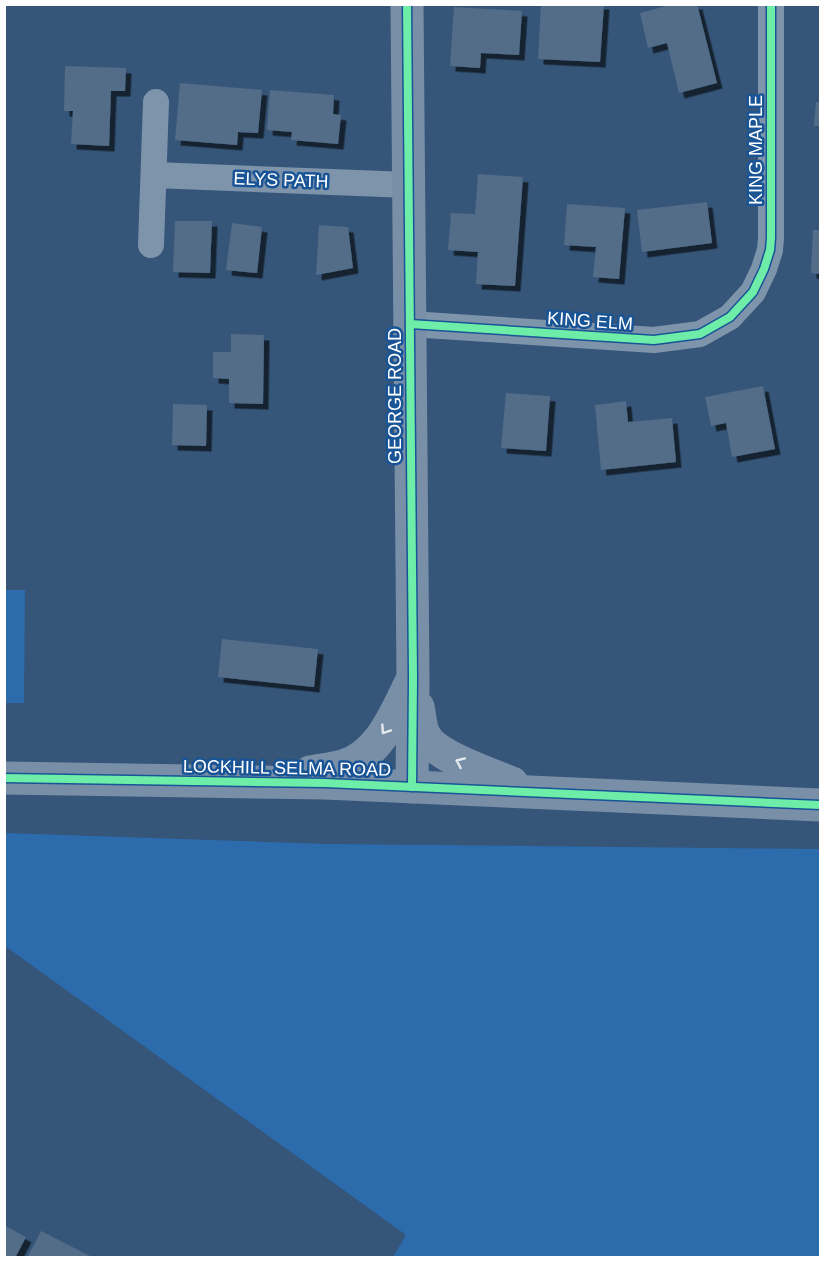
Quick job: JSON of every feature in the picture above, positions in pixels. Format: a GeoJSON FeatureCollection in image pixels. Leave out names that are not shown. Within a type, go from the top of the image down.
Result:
{"type":"FeatureCollection","features":[{"type":"Feature","properties":{"kind":"main road","name":"GEORGE ROAD"},"geometry":{"type":"LineString","coordinates":[[407,4],[412,786]]}},
{"type":"Feature","properties":{"kind":"main road"},"geometry":{"type":"LineString","coordinates":[[258,781],[345,766],[362,756],[388,728],[413,678]]}},
{"type":"Feature","properties":{"kind":"main road"},"geometry":{"type":"LineString","coordinates":[[413,678],[424,734],[430,744],[454,759],[534,792]]}},
{"type":"Feature","properties":{"kind":"main road","name":"LOCKHILL SELMA ROAD"},"geometry":{"type":"LineString","coordinates":[[4,778],[258,781],[412,786],[820,805]]}},
{"type":"Feature","properties":{"kind":"street","name":"KING MAPLE"},"geometry":{"type":"LineString","coordinates":[[753,292],[764,269],[771,238],[771,4]]}},
{"type":"Feature","properties":{"kind":"street"},"geometry":{"type":"LineString","coordinates":[[151,245],[156,102]]}},
{"type":"Feature","properties":{"kind":"street","name":"ELYS PATH"},"geometry":{"type":"LineString","coordinates":[[154,175],[409,185]]}},
{"type":"Feature","properties":{"kind":"street","name":"KING ELM"},"geometry":{"type":"LineString","coordinates":[[410,324],[654,340],[699,334],[730,317],[753,292]]}},
{"type":"Feature","properties":{"kind":"shaded area"},"geometry":{"type":"Polygon","coordinates":[[[5,590],[25,590],[24,703],[5,703],[5,590]]]}},
{"type":"Feature","properties":{"kind":"shaded area"},"geometry":{"type":"Polygon","coordinates":[[[5,833],[326,844],[820,849],[820,1257],[393,1257],[406,1235],[5,946],[5,833]]]}},
{"type":"Feature","properties":{"kind":"building"},"geometry":{"type":"Polygon","coordinates":[[[541,4],[604,4],[600,62],[538,59],[541,4]]]}},
{"type":"Feature","properties":{"kind":"building"},"geometry":{"type":"Polygon","coordinates":[[[674,4],[697,4],[717,83],[679,93],[667,43],[648,48],[640,13],[674,4]]]}},
{"type":"Feature","properties":{"kind":"building"},"geometry":{"type":"Polygon","coordinates":[[[454,7],[522,11],[519,55],[481,53],[480,68],[450,66],[454,7]]]}},
{"type":"Feature","properties":{"kind":"building"},"geometry":{"type":"Polygon","coordinates":[[[65,66],[126,68],[125,91],[111,91],[109,146],[71,144],[73,111],[64,111],[65,66]]]}},
{"type":"Feature","properties":{"kind":"building"},"geometry":{"type":"Polygon","coordinates":[[[180,83],[262,90],[258,133],[238,132],[237,145],[175,140],[180,83]]]}},
{"type":"Feature","properties":{"kind":"building"},"geometry":{"type":"Polygon","coordinates":[[[270,90],[334,95],[333,114],[341,115],[338,144],[291,140],[292,132],[267,130],[270,90]]]}},
{"type":"Feature","properties":{"kind":"building"},"geometry":{"type":"Polygon","coordinates":[[[816,102],[820,102],[820,126],[814,126],[816,102]]]}},
{"type":"Feature","properties":{"kind":"building"},"geometry":{"type":"Polygon","coordinates":[[[478,174],[523,177],[515,286],[476,284],[478,252],[448,250],[451,213],[475,214],[478,174]]]}},
{"type":"Feature","properties":{"kind":"building"},"geometry":{"type":"Polygon","coordinates":[[[707,202],[712,243],[642,252],[637,210],[707,202]]]}},
{"type":"Feature","properties":{"kind":"building"},"geometry":{"type":"Polygon","coordinates":[[[567,204],[625,208],[619,279],[593,277],[596,247],[564,245],[567,204]]]}},
{"type":"Feature","properties":{"kind":"building"},"geometry":{"type":"Polygon","coordinates":[[[175,221],[212,221],[210,273],[173,272],[175,221]]]}},
{"type":"Feature","properties":{"kind":"building"},"geometry":{"type":"Polygon","coordinates":[[[232,223],[262,227],[257,273],[226,270],[232,223]]]}},
{"type":"Feature","properties":{"kind":"building"},"geometry":{"type":"Polygon","coordinates":[[[319,225],[348,227],[353,268],[316,275],[319,225]]]}},
{"type":"Feature","properties":{"kind":"building"},"geometry":{"type":"Polygon","coordinates":[[[813,230],[820,230],[820,274],[811,273],[813,230]]]}},
{"type":"Feature","properties":{"kind":"building"},"geometry":{"type":"Polygon","coordinates":[[[231,334],[264,335],[263,404],[229,403],[229,379],[213,378],[213,352],[231,352],[231,334]]]}},
{"type":"Feature","properties":{"kind":"building"},"geometry":{"type":"Polygon","coordinates":[[[763,386],[775,449],[732,457],[726,423],[711,426],[705,397],[763,386]]]}},
{"type":"Feature","properties":{"kind":"building"},"geometry":{"type":"Polygon","coordinates":[[[506,393],[550,396],[546,451],[501,448],[506,393]]]}},
{"type":"Feature","properties":{"kind":"building"},"geometry":{"type":"Polygon","coordinates":[[[626,401],[628,422],[672,418],[676,462],[601,470],[595,405],[626,401]]]}},
{"type":"Feature","properties":{"kind":"building"},"geometry":{"type":"Polygon","coordinates":[[[173,404],[207,405],[206,446],[172,445],[173,404]]]}},
{"type":"Feature","properties":{"kind":"building"},"geometry":{"type":"Polygon","coordinates":[[[222,639],[318,649],[314,687],[218,677],[222,639]]]}},
{"type":"Feature","properties":{"kind":"building"},"geometry":{"type":"Polygon","coordinates":[[[4,1225],[26,1237],[15,1258],[4,1258],[4,1225]]]}},
{"type":"Feature","properties":{"kind":"building"},"geometry":{"type":"Polygon","coordinates":[[[41,1231],[94,1258],[27,1258],[41,1231]]]}},
{"type":"Feature","properties":{"kind":"cycle path"},"geometry":{"type":"LineString","coordinates":[[407,4],[412,787]]}},
{"type":"Feature","properties":{"kind":"cycle path"},"geometry":{"type":"LineString","coordinates":[[410,324],[654,340],[700,334],[730,317],[753,292],[770,250],[771,4]]}},
{"type":"Feature","properties":{"kind":"cycle path"},"geometry":{"type":"LineString","coordinates":[[4,778],[325,783],[820,805]]}}]}
